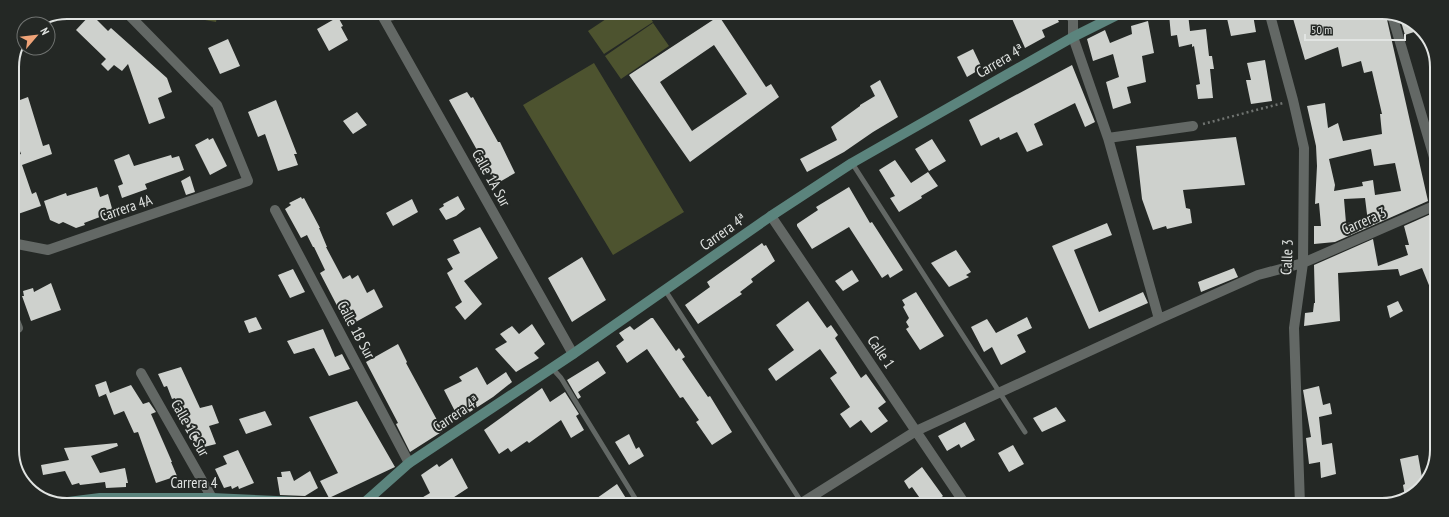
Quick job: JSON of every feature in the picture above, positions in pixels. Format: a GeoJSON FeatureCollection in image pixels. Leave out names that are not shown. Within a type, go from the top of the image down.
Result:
{"type":"FeatureCollection","features":[{"type":"Feature","properties":{"kind":"street","name":"Carrera 4A"},"geometry":{"type":"LineString","coordinates":[[19,244],[48,250],[248,181],[217,105],[133,19]]}},
{"type":"Feature","properties":{"kind":"street","name":"Calle 1A Sur"},"geometry":{"type":"LineString","coordinates":[[384,19],[573,354]]}},
{"type":"Feature","properties":{"kind":"street"},"geometry":{"type":"LineString","coordinates":[[1072,19],[1073,37],[1108,138],[1159,319]]}},
{"type":"Feature","properties":{"kind":"street","name":"Carrera 4ª"},"geometry":{"type":"LineString","coordinates":[[370,498],[409,464],[852,163],[1073,37],[1108,19]]}},
{"type":"Feature","properties":{"kind":"street","name":"Calle 3"},"geometry":{"type":"LineString","coordinates":[[1271,19],[1293,100],[1304,148],[1303,263],[1294,328],[1299,498]]}},
{"type":"Feature","properties":{"kind":"street"},"geometry":{"type":"LineString","coordinates":[[1394,21],[1430,144]]}},
{"type":"Feature","properties":{"kind":"street"},"geometry":{"type":"LineString","coordinates":[[1108,138],[1192,126]]}},
{"type":"Feature","properties":{"kind":"street","name":"Carrera 3"},"geometry":{"type":"LineString","coordinates":[[809,498],[916,431],[1258,275],[1303,263],[1430,208]]}},
{"type":"Feature","properties":{"kind":"street","name":"Calle 1B Sur"},"geometry":{"type":"LineString","coordinates":[[275,210],[409,464]]}},
{"type":"Feature","properties":{"kind":"street","name":"Calle 1"},"geometry":{"type":"LineString","coordinates":[[772,216],[961,498]]}},
{"type":"Feature","properties":{"kind":"street","name":"Calle 1C Sur"},"geometry":{"type":"LineString","coordinates":[[141,373],[212,498]]}},
{"type":"Feature","properties":{"kind":"lane"},"geometry":{"type":"LineString","coordinates":[[852,163],[1025,432]]}},
{"type":"Feature","properties":{"kind":"lane"},"geometry":{"type":"LineString","coordinates":[[665,290],[798,498]]}},
{"type":"Feature","properties":{"kind":"lane"},"geometry":{"type":"LineString","coordinates":[[552,368],[561,378],[635,498]]}},
{"type":"Feature","properties":{"kind":"path"},"geometry":{"type":"LineString","coordinates":[[1192,126],[1293,100]]}},
{"type":"Feature","properties":{"kind":"green space"},"geometry":{"type":"Polygon","coordinates":[[[200,19],[217,19],[216,22],[200,19]]]}},
{"type":"Feature","properties":{"kind":"green space"},"geometry":{"type":"Polygon","coordinates":[[[606,19],[651,19],[653,22],[604,54],[588,31],[606,19]]]}},
{"type":"Feature","properties":{"kind":"green space"},"geometry":{"type":"Polygon","coordinates":[[[653,23],[669,46],[621,79],[605,56],[653,23]]]}},
{"type":"Feature","properties":{"kind":"green space"},"geometry":{"type":"Polygon","coordinates":[[[594,63],[684,212],[613,255],[523,105],[594,63]]]}},
{"type":"Feature","properties":{"kind":"building"},"geometry":{"type":"Polygon","coordinates":[[[86,19],[96,19],[108,31],[111,28],[167,78],[172,92],[158,98],[165,118],[149,124],[128,64],[122,71],[114,65],[108,71],[101,64],[106,59],[76,30],[86,19]]]}},
{"type":"Feature","properties":{"kind":"building"},"geometry":{"type":"Polygon","coordinates":[[[334,19],[339,19],[343,26],[341,27],[348,40],[329,51],[317,29],[334,19]]]}},
{"type":"Feature","properties":{"kind":"building"},"geometry":{"type":"Polygon","coordinates":[[[714,19],[721,19],[766,87],[771,84],[779,97],[690,162],[629,75],[714,19]],[[714,45],[660,82],[692,131],[747,94],[714,45]]]}},
{"type":"Feature","properties":{"kind":"building"},"geometry":{"type":"Polygon","coordinates":[[[1012,19],[1058,19],[1059,22],[1042,30],[1045,37],[1025,48],[1012,19]]]}},
{"type":"Feature","properties":{"kind":"building"},"geometry":{"type":"Polygon","coordinates":[[[1169,19],[1189,19],[1190,31],[1206,29],[1209,56],[1212,56],[1214,69],[1210,69],[1213,98],[1198,99],[1196,85],[1200,84],[1194,46],[1192,47],[1192,44],[1179,47],[1177,35],[1171,36],[1169,19]]]}},
{"type":"Feature","properties":{"kind":"building"},"geometry":{"type":"Polygon","coordinates":[[[1227,19],[1254,19],[1256,32],[1231,36],[1227,19]]]}},
{"type":"Feature","properties":{"kind":"building"},"geometry":{"type":"Polygon","coordinates":[[[1293,19],[1387,20],[1428,201],[1335,242],[1314,244],[1314,226],[1321,226],[1319,203],[1315,204],[1317,166],[1316,146],[1307,106],[1325,103],[1328,128],[1338,123],[1343,141],[1382,134],[1380,114],[1382,114],[1372,71],[1364,73],[1361,61],[1342,67],[1338,47],[1305,60],[1293,19]],[[1371,149],[1329,159],[1335,185],[1334,191],[1363,186],[1362,182],[1373,180],[1375,195],[1401,191],[1395,163],[1374,166],[1371,149]],[[1365,198],[1344,199],[1346,223],[1368,222],[1365,198]]]}},
{"type":"Feature","properties":{"kind":"building"},"geometry":{"type":"Polygon","coordinates":[[[1148,21],[1154,53],[1142,56],[1146,82],[1127,87],[1131,103],[1113,109],[1106,82],[1119,77],[1113,54],[1093,61],[1087,39],[1105,30],[1110,43],[1132,34],[1131,26],[1148,21]]]}},
{"type":"Feature","properties":{"kind":"building"},"geometry":{"type":"Polygon","coordinates":[[[1402,24],[1415,32],[1405,35],[1402,24]]]}},
{"type":"Feature","properties":{"kind":"building"},"geometry":{"type":"Polygon","coordinates":[[[228,39],[240,66],[220,74],[208,48],[228,39]]]}},
{"type":"Feature","properties":{"kind":"building"},"geometry":{"type":"Polygon","coordinates":[[[973,49],[982,68],[967,77],[957,57],[973,49]]]}},
{"type":"Feature","properties":{"kind":"building"},"geometry":{"type":"Polygon","coordinates":[[[1265,60],[1272,101],[1251,104],[1246,80],[1251,80],[1247,63],[1265,60]]]}},
{"type":"Feature","properties":{"kind":"building"},"geometry":{"type":"Polygon","coordinates":[[[1072,65],[1095,122],[1085,127],[1075,103],[1034,124],[1043,145],[1027,152],[1017,132],[1000,140],[999,137],[981,146],[969,120],[1072,65]]]}},
{"type":"Feature","properties":{"kind":"building"},"geometry":{"type":"Polygon","coordinates":[[[880,80],[898,117],[844,152],[807,172],[800,159],[837,140],[831,127],[860,105],[875,96],[870,86],[880,80]]]}},
{"type":"Feature","properties":{"kind":"building"},"geometry":{"type":"Polygon","coordinates":[[[467,92],[471,98],[473,97],[498,142],[500,142],[515,173],[496,184],[449,100],[467,92]]]}},
{"type":"Feature","properties":{"kind":"building"},"geometry":{"type":"Polygon","coordinates":[[[28,97],[43,146],[49,144],[52,154],[22,165],[32,194],[36,192],[41,206],[19,214],[19,155],[21,154],[19,148],[19,100],[28,97]]]}},
{"type":"Feature","properties":{"kind":"building"},"geometry":{"type":"Polygon","coordinates":[[[276,100],[297,154],[294,154],[298,165],[278,171],[265,134],[258,137],[248,112],[276,100]]]}},
{"type":"Feature","properties":{"kind":"building"},"geometry":{"type":"Polygon","coordinates":[[[357,112],[367,125],[353,134],[343,121],[357,112]]]}},
{"type":"Feature","properties":{"kind":"building"},"geometry":{"type":"Polygon","coordinates":[[[1236,137],[1245,185],[1183,190],[1186,208],[1190,209],[1192,223],[1167,229],[1166,226],[1153,230],[1142,199],[1136,146],[1236,137]]]}},
{"type":"Feature","properties":{"kind":"building"},"geometry":{"type":"Polygon","coordinates":[[[208,138],[209,140],[213,138],[227,166],[210,175],[195,145],[208,138]]]}},
{"type":"Feature","properties":{"kind":"building"},"geometry":{"type":"Polygon","coordinates":[[[932,139],[946,161],[929,171],[915,149],[932,139]]]}},
{"type":"Feature","properties":{"kind":"building"},"geometry":{"type":"Polygon","coordinates":[[[129,154],[134,166],[171,155],[172,158],[179,156],[184,170],[145,184],[147,189],[122,198],[118,186],[123,184],[114,160],[129,154]]]}},
{"type":"Feature","properties":{"kind":"building"},"geometry":{"type":"Polygon","coordinates":[[[895,160],[911,183],[928,172],[938,186],[899,212],[890,198],[895,196],[879,170],[895,160]]]}},
{"type":"Feature","properties":{"kind":"building"},"geometry":{"type":"Polygon","coordinates":[[[190,176],[195,192],[186,195],[181,181],[190,176]]]}},
{"type":"Feature","properties":{"kind":"building"},"geometry":{"type":"Polygon","coordinates":[[[97,187],[100,197],[108,194],[113,212],[84,223],[85,225],[76,228],[63,222],[59,224],[50,220],[44,201],[66,193],[67,196],[97,187]]]}},
{"type":"Feature","properties":{"kind":"building"},"geometry":{"type":"Polygon","coordinates":[[[849,187],[870,223],[872,222],[903,270],[890,278],[888,274],[882,278],[849,227],[812,249],[797,226],[797,224],[818,210],[816,207],[849,187]]]}},
{"type":"Feature","properties":{"kind":"building"},"geometry":{"type":"Polygon","coordinates":[[[458,196],[465,209],[456,216],[446,220],[439,209],[444,206],[443,204],[458,196]]]}},
{"type":"Feature","properties":{"kind":"building"},"geometry":{"type":"Polygon","coordinates":[[[301,197],[302,199],[304,198],[320,228],[326,247],[343,279],[350,275],[352,279],[358,275],[367,293],[374,289],[383,307],[352,324],[348,317],[344,319],[320,273],[325,270],[314,247],[307,235],[301,238],[285,209],[291,205],[289,203],[301,197]]]}},
{"type":"Feature","properties":{"kind":"building"},"geometry":{"type":"Polygon","coordinates":[[[412,199],[418,212],[393,226],[386,213],[412,199]]]}},
{"type":"Feature","properties":{"kind":"building"},"geometry":{"type":"Polygon","coordinates":[[[1430,214],[1430,288],[1422,268],[1400,276],[1398,269],[1338,273],[1340,321],[1304,326],[1305,313],[1313,312],[1315,303],[1314,265],[1373,239],[1378,266],[1408,255],[1405,245],[1409,245],[1404,226],[1430,214]]]}},
{"type":"Feature","properties":{"kind":"building"},"geometry":{"type":"Polygon","coordinates":[[[1107,223],[1112,235],[1074,250],[1099,312],[1143,292],[1148,303],[1089,329],[1052,246],[1107,223]]]}},
{"type":"Feature","properties":{"kind":"building"},"geometry":{"type":"Polygon","coordinates":[[[480,227],[498,258],[464,281],[482,304],[465,320],[455,307],[462,302],[447,273],[453,269],[447,259],[460,253],[453,240],[480,227]]]}},
{"type":"Feature","properties":{"kind":"building"},"geometry":{"type":"Polygon","coordinates":[[[762,243],[764,246],[766,245],[775,261],[751,279],[753,282],[740,292],[742,294],[698,324],[685,305],[710,287],[707,282],[762,243]]]}},
{"type":"Feature","properties":{"kind":"building"},"geometry":{"type":"Polygon","coordinates":[[[956,250],[971,272],[966,275],[969,277],[949,287],[931,263],[956,250]]]}},
{"type":"Feature","properties":{"kind":"building"},"geometry":{"type":"Polygon","coordinates":[[[582,257],[606,300],[572,322],[548,278],[582,257]]]}},
{"type":"Feature","properties":{"kind":"building"},"geometry":{"type":"Polygon","coordinates":[[[1234,268],[1238,277],[1201,292],[1198,282],[1234,268]]]}},
{"type":"Feature","properties":{"kind":"building"},"geometry":{"type":"Polygon","coordinates":[[[293,269],[305,292],[290,298],[278,275],[293,269]]]}},
{"type":"Feature","properties":{"kind":"building"},"geometry":{"type":"Polygon","coordinates":[[[852,270],[859,281],[843,291],[835,281],[852,270]]]}},
{"type":"Feature","properties":{"kind":"building"},"geometry":{"type":"Polygon","coordinates":[[[51,283],[61,310],[31,321],[22,296],[24,296],[23,291],[33,288],[34,292],[51,283]]]}},
{"type":"Feature","properties":{"kind":"building"},"geometry":{"type":"Polygon","coordinates":[[[916,292],[944,336],[920,350],[906,329],[909,327],[906,322],[909,318],[903,307],[905,305],[902,300],[916,292]]]}},
{"type":"Feature","properties":{"kind":"building"},"geometry":{"type":"Polygon","coordinates":[[[808,301],[827,328],[831,325],[838,335],[835,338],[861,378],[866,374],[886,402],[878,408],[888,421],[871,433],[861,420],[850,428],[840,414],[850,407],[830,378],[837,373],[820,349],[776,381],[768,369],[794,350],[776,325],[808,301]]]}},
{"type":"Feature","properties":{"kind":"building"},"geometry":{"type":"Polygon","coordinates":[[[1398,301],[1403,311],[1390,318],[1387,306],[1398,301]]]}},
{"type":"Feature","properties":{"kind":"building"},"geometry":{"type":"Polygon","coordinates":[[[256,317],[262,329],[249,333],[244,321],[256,317]]]}},
{"type":"Feature","properties":{"kind":"building"},"geometry":{"type":"Polygon","coordinates":[[[1027,317],[1032,328],[1017,335],[1026,352],[1001,365],[992,347],[984,352],[971,327],[987,319],[996,333],[1027,317]]]}},
{"type":"Feature","properties":{"kind":"building"},"geometry":{"type":"Polygon","coordinates":[[[653,318],[676,351],[679,348],[685,357],[682,359],[708,397],[710,396],[732,432],[712,445],[696,422],[699,420],[683,397],[680,398],[647,349],[627,363],[616,346],[624,340],[619,333],[630,326],[634,330],[653,318]]]}},
{"type":"Feature","properties":{"kind":"building"},"geometry":{"type":"Polygon","coordinates":[[[532,324],[545,344],[534,353],[539,358],[516,372],[495,349],[507,342],[500,334],[512,326],[519,334],[532,324]]]}},
{"type":"Feature","properties":{"kind":"building"},"geometry":{"type":"Polygon","coordinates":[[[323,329],[335,357],[342,354],[350,369],[329,376],[314,348],[294,354],[287,341],[323,329]]]}},
{"type":"Feature","properties":{"kind":"building"},"geometry":{"type":"Polygon","coordinates":[[[398,344],[407,362],[406,363],[443,431],[410,452],[396,424],[398,423],[366,362],[398,344]]]}},
{"type":"Feature","properties":{"kind":"building"},"geometry":{"type":"Polygon","coordinates":[[[598,361],[606,373],[578,392],[581,397],[578,399],[567,380],[598,361]]]}},
{"type":"Feature","properties":{"kind":"building"},"geometry":{"type":"Polygon","coordinates":[[[181,367],[200,408],[212,405],[219,423],[209,426],[216,444],[196,449],[175,398],[172,399],[167,386],[164,387],[158,374],[181,367]]]}},
{"type":"Feature","properties":{"kind":"building"},"geometry":{"type":"Polygon","coordinates":[[[477,367],[487,385],[506,372],[512,382],[493,397],[459,419],[444,390],[462,381],[459,377],[477,367]]]}},
{"type":"Feature","properties":{"kind":"building"},"geometry":{"type":"Polygon","coordinates":[[[106,381],[110,393],[131,385],[143,404],[149,402],[156,412],[151,414],[177,476],[156,483],[138,432],[134,433],[124,411],[114,415],[106,394],[108,393],[99,397],[95,385],[106,381]]]}},
{"type":"Feature","properties":{"kind":"building"},"geometry":{"type":"Polygon","coordinates":[[[1319,386],[1323,405],[1330,403],[1332,414],[1319,417],[1322,445],[1332,443],[1336,474],[1321,478],[1320,462],[1309,464],[1306,438],[1311,437],[1303,390],[1319,386]]]}},
{"type":"Feature","properties":{"kind":"building"},"geometry":{"type":"Polygon","coordinates":[[[542,388],[550,402],[565,392],[579,414],[576,416],[584,430],[571,438],[561,420],[529,443],[527,441],[511,452],[508,448],[499,454],[484,430],[542,388]]]}},
{"type":"Feature","properties":{"kind":"building"},"geometry":{"type":"Polygon","coordinates":[[[357,401],[395,467],[329,498],[320,481],[338,473],[309,417],[357,401]]]}},
{"type":"Feature","properties":{"kind":"building"},"geometry":{"type":"Polygon","coordinates":[[[1056,407],[1066,421],[1042,432],[1033,418],[1056,407]]]}},
{"type":"Feature","properties":{"kind":"building"},"geometry":{"type":"Polygon","coordinates":[[[265,411],[272,425],[246,434],[239,419],[265,411]]]}},
{"type":"Feature","properties":{"kind":"building"},"geometry":{"type":"Polygon","coordinates":[[[965,422],[975,440],[961,448],[959,444],[947,451],[938,436],[965,422]]]}},
{"type":"Feature","properties":{"kind":"building"},"geometry":{"type":"Polygon","coordinates":[[[629,434],[636,449],[639,447],[644,456],[629,465],[615,442],[629,434]]]}},
{"type":"Feature","properties":{"kind":"building"},"geometry":{"type":"Polygon","coordinates":[[[117,443],[118,446],[91,456],[100,473],[125,468],[128,483],[126,483],[126,487],[106,488],[105,482],[80,485],[79,483],[72,485],[65,471],[43,475],[41,465],[69,460],[64,448],[117,443]]]}},
{"type":"Feature","properties":{"kind":"building"},"geometry":{"type":"Polygon","coordinates":[[[1013,445],[1024,464],[1009,472],[998,453],[1013,445]]]}},
{"type":"Feature","properties":{"kind":"building"},"geometry":{"type":"Polygon","coordinates":[[[238,450],[254,483],[239,489],[238,486],[232,489],[231,486],[224,488],[215,469],[227,464],[223,456],[238,450]]]}},
{"type":"Feature","properties":{"kind":"building"},"geometry":{"type":"Polygon","coordinates":[[[1418,455],[1422,477],[1404,493],[1403,485],[1405,484],[1400,459],[1418,455]]]}},
{"type":"Feature","properties":{"kind":"building"},"geometry":{"type":"Polygon","coordinates":[[[452,458],[468,488],[453,498],[422,498],[430,493],[421,475],[437,464],[439,467],[452,458]]]}},
{"type":"Feature","properties":{"kind":"building"},"geometry":{"type":"Polygon","coordinates":[[[922,467],[943,496],[940,498],[920,498],[912,487],[909,489],[904,481],[922,467]]]}},
{"type":"Feature","properties":{"kind":"building"},"geometry":{"type":"Polygon","coordinates":[[[290,471],[294,481],[310,471],[318,488],[305,496],[280,495],[277,477],[282,477],[281,472],[290,471]]]}},
{"type":"Feature","properties":{"kind":"building"},"geometry":{"type":"Polygon","coordinates":[[[617,484],[626,498],[597,498],[617,484]]]}}]}
